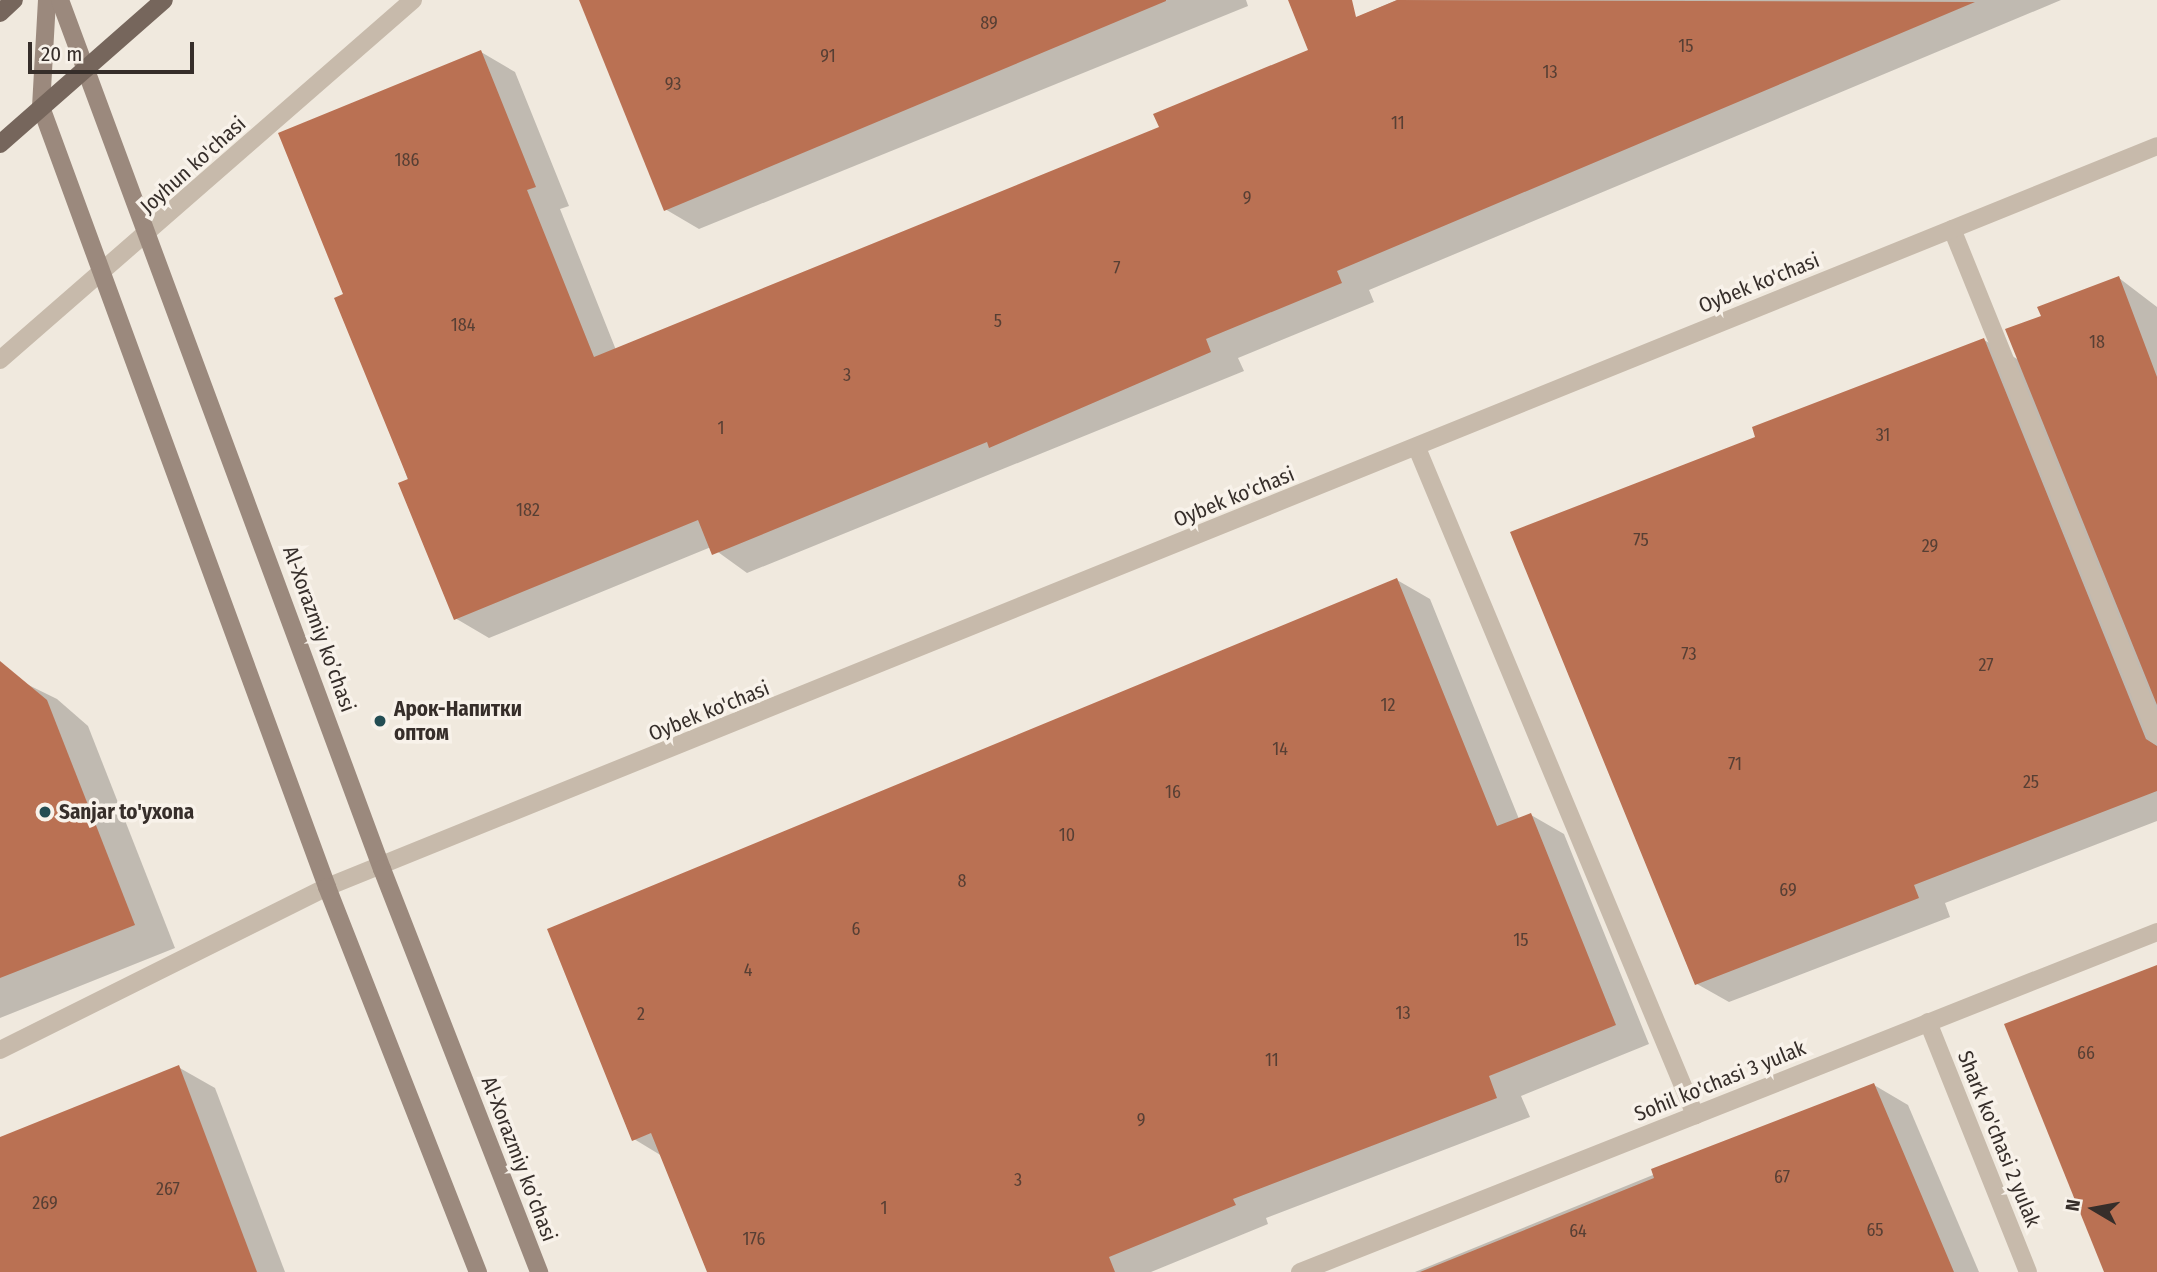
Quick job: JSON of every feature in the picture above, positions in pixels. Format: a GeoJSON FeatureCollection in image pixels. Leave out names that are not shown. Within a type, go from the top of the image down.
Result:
{"type":"FeatureCollection","features":[{"type":"Feature","properties":{"kind":"main road"},"geometry":{"type":"LineString","coordinates":[[0,13],[14,0]]}},
{"type":"Feature","properties":{"kind":"main road"},"geometry":{"type":"LineString","coordinates":[[47,0],[41,107],[327,887],[478,1272]]}},
{"type":"Feature","properties":{"kind":"main road","name":"Al-Xorazmiy ko’chasi"},"geometry":{"type":"LineString","coordinates":[[60,0],[382,869],[539,1272]]}},
{"type":"Feature","properties":{"kind":"main road"},"geometry":{"type":"LineString","coordinates":[[0,144],[164,0]]}},
{"type":"Feature","properties":{"kind":"street","name":"Joyhun ko'chasi"},"geometry":{"type":"LineString","coordinates":[[0,360],[149,235],[412,0]]}},
{"type":"Feature","properties":{"kind":"street","name":"Oybek ko'chasi"},"geometry":{"type":"LineString","coordinates":[[0,1050],[327,887],[382,869],[2157,146]]}},
{"type":"Feature","properties":{"kind":"street"},"geometry":{"type":"LineString","coordinates":[[1952,229],[2157,735]]}},
{"type":"Feature","properties":{"kind":"street"},"geometry":{"type":"LineString","coordinates":[[1417,448],[1695,1115]]}},
{"type":"Feature","properties":{"kind":"street","name":"Sohil ko'chasi 3 yulak"},"geometry":{"type":"LineString","coordinates":[[1300,1272],[1338,1265],[1695,1115],[2157,932]]}},
{"type":"Feature","properties":{"kind":"street","name":"Shark ko'chasi 2 yulak"},"geometry":{"type":"LineString","coordinates":[[1928,1023],[2028,1272]]}},
{"type":"Feature","properties":{"kind":"building"},"geometry":{"type":"Polygon","coordinates":[[[579,0],[1166,0],[1166,1],[664,211],[579,0]]]}},
{"type":"Feature","properties":{"kind":"building"},"geometry":{"type":"Polygon","coordinates":[[[1288,0],[1352,0],[1356,17],[1397,0],[1975,2],[1337,271],[1342,283],[1206,339],[1211,352],[989,448],[987,442],[712,555],[698,520],[454,620],[398,483],[408,479],[334,298],[343,294],[278,133],[481,50],[536,187],[527,190],[594,357],[1159,127],[1153,114],[1308,50],[1288,0]]]}},
{"type":"Feature","properties":{"kind":"building"},"geometry":{"type":"Polygon","coordinates":[[[2119,276],[2157,377],[2157,705],[2005,329],[2041,316],[2037,307],[2119,276]]]}},
{"type":"Feature","properties":{"kind":"building"},"geometry":{"type":"Polygon","coordinates":[[[1984,338],[2146,739],[2157,746],[2157,791],[1914,885],[1919,898],[1695,985],[1510,532],[1755,437],[1752,427],[1984,338]]]}},
{"type":"Feature","properties":{"kind":"building"},"geometry":{"type":"Polygon","coordinates":[[[1397,578],[1497,826],[1531,813],[1616,1025],[1489,1076],[1497,1098],[1233,1199],[1236,1205],[1109,1257],[1115,1272],[707,1272],[651,1133],[632,1141],[547,929],[1397,578]]]}},
{"type":"Feature","properties":{"kind":"building","name":"Sanjar to'yxona"},"geometry":{"type":"Polygon","coordinates":[[[0,661],[47,700],[135,925],[0,978],[0,661]]]}},
{"type":"Feature","properties":{"kind":"building"},"geometry":{"type":"Polygon","coordinates":[[[2157,965],[2157,1272],[2104,1272],[2004,1024],[2157,965]]]}},
{"type":"Feature","properties":{"kind":"building"},"geometry":{"type":"Polygon","coordinates":[[[179,1065],[257,1272],[0,1272],[0,1137],[179,1065]]]}},
{"type":"Feature","properties":{"kind":"building"},"geometry":{"type":"Polygon","coordinates":[[[1874,1083],[1954,1272],[1420,1272],[1654,1178],[1651,1169],[1874,1083]]]}},
{"type":"Feature","properties":{"kind":"place","name":"Арок-Напитки оптом"},"geometry":{"type":"Point","coordinates":[380,721]}},
{"type":"Feature","properties":{"kind":"place","name":"Sanjar to'yxona"},"geometry":{"type":"Point","coordinates":[45,812]}}]}
